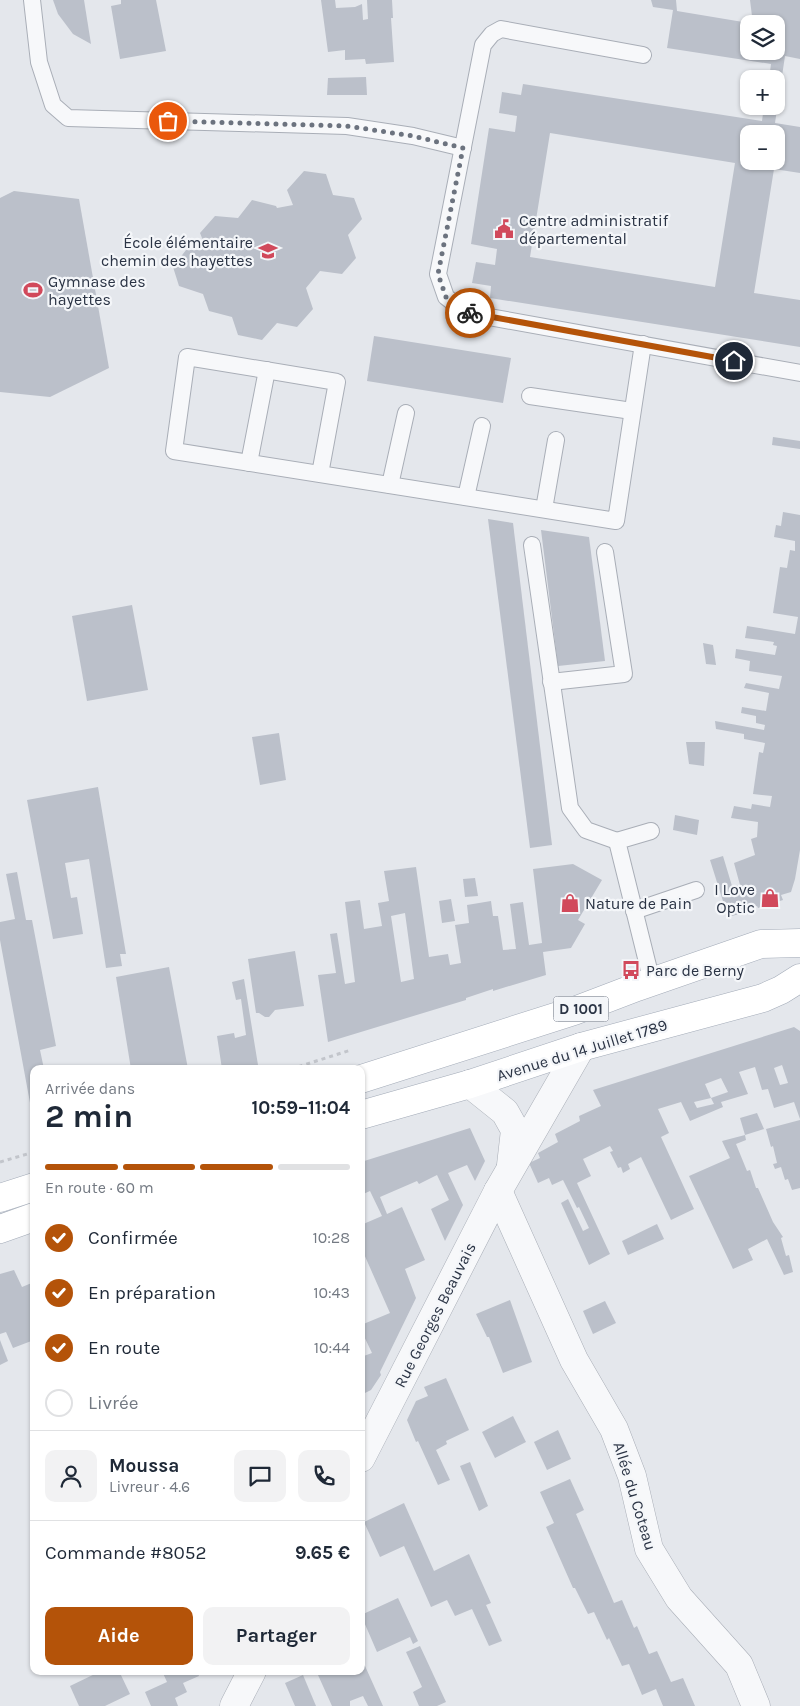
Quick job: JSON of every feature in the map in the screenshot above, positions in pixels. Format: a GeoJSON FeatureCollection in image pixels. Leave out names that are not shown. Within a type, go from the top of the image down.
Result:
{"type":"FeatureCollection","features":[{"type":"Feature","properties":{"kind":"main road","name":"D 1001"},"geometry":{"type":"LineString","coordinates":[[365,1078],[574,1011],[761,944],[800,943]]}},
{"type":"Feature","properties":{"kind":"main road","name":"Avenue du 14 Juillet 1789"},"geometry":{"type":"LineString","coordinates":[[365,1114],[470,1084],[581,1047],[763,998],[781,990],[800,978]]}},
{"type":"Feature","properties":{"kind":"main road"},"geometry":{"type":"LineString","coordinates":[[0,1198],[30,1188]]}},
{"type":"Feature","properties":{"kind":"main road"},"geometry":{"type":"LineString","coordinates":[[0,1229],[30,1218]]}},
{"type":"Feature","properties":{"kind":"street","name":"Rue Georges Beauvais"},"geometry":{"type":"LineString","coordinates":[[365,1450],[504,1182],[581,1047]]}},
{"type":"Feature","properties":{"kind":"street","name":"Rue Georges Beauvais"},"geometry":{"type":"LineString","coordinates":[[470,1084],[505,1112],[515,1130],[504,1182]]}},
{"type":"Feature","properties":{"kind":"street","name":"Allée du Coteau"},"geometry":{"type":"LineString","coordinates":[[504,1182],[574,1360],[614,1429],[632,1476],[649,1549],[680,1598],[739,1665],[756,1706]]}},
{"type":"Feature","properties":{"kind":"street"},"geometry":{"type":"LineString","coordinates":[[234,1706],[250,1675]]}},
{"type":"Feature","properties":{"kind":"lane"},"geometry":{"type":"LineString","coordinates":[[32,0],[40,62],[53,104],[68,118],[347,126],[413,136],[463,148]]}},
{"type":"Feature","properties":{"kind":"lane"},"geometry":{"type":"LineString","coordinates":[[643,55],[501,30],[492,34],[483,45],[438,274],[446,297],[467,312],[800,373]]}},
{"type":"Feature","properties":{"kind":"lane"},"geometry":{"type":"LineString","coordinates":[[320,474],[337,382],[188,358],[174,451],[616,521],[642,344]]}},
{"type":"Feature","properties":{"kind":"lane"},"geometry":{"type":"LineString","coordinates":[[249,463],[267,370]]}},
{"type":"Feature","properties":{"kind":"lane"},"geometry":{"type":"LineString","coordinates":[[530,396],[632,411]]}},
{"type":"Feature","properties":{"kind":"lane"},"geometry":{"type":"LineString","coordinates":[[390,485],[406,413]]}},
{"type":"Feature","properties":{"kind":"lane"},"geometry":{"type":"LineString","coordinates":[[466,497],[482,426]]}},
{"type":"Feature","properties":{"kind":"lane"},"geometry":{"type":"LineString","coordinates":[[544,509],[556,440]]}},
{"type":"Feature","properties":{"kind":"lane"},"geometry":{"type":"LineString","coordinates":[[532,545],[570,808],[586,830],[617,841],[651,831]]}},
{"type":"Feature","properties":{"kind":"lane"},"geometry":{"type":"LineString","coordinates":[[551,682],[624,674],[605,552]]}},
{"type":"Feature","properties":{"kind":"lane"},"geometry":{"type":"LineString","coordinates":[[617,841],[652,982]]}},
{"type":"Feature","properties":{"kind":"lane"},"geometry":{"type":"LineString","coordinates":[[634,911],[696,890]]}},
{"type":"Feature","properties":{"kind":"path"},"geometry":{"type":"LineString","coordinates":[[0,1162],[30,1153]]}},
{"type":"Feature","properties":{"kind":"building"},"geometry":{"type":"Polygon","coordinates":[[[53,0],[84,0],[91,44],[73,34],[58,14],[53,0]]]}},
{"type":"Feature","properties":{"kind":"building"},"geometry":{"type":"Polygon","coordinates":[[[121,0],[156,0],[166,51],[120,59],[111,6],[121,4],[121,0]]]}},
{"type":"Feature","properties":{"kind":"building"},"geometry":{"type":"Polygon","coordinates":[[[321,0],[335,0],[336,8],[355,7],[362,4],[363,20],[368,19],[367,0],[392,0],[393,18],[391,18],[394,62],[366,64],[365,59],[345,60],[345,50],[328,52],[321,0]]]}},
{"type":"Feature","properties":{"kind":"building","name":"Centre administratif départemental"},"geometry":{"type":"Polygon","coordinates":[[[651,0],[676,0],[677,11],[740,22],[740,59],[667,48],[673,10],[653,7],[651,0]]]}},
{"type":"Feature","properties":{"kind":"building","name":"Centre administratif départemental"},"geometry":{"type":"Polygon","coordinates":[[[750,0],[800,0],[800,59],[785,56],[785,15],[752,15],[750,0]]]}},
{"type":"Feature","properties":{"kind":"building","name":"Centre administratif départemental"},"geometry":{"type":"Polygon","coordinates":[[[745,60],[784,60],[783,70],[770,70],[771,64],[745,60]]]}},
{"type":"Feature","properties":{"kind":"building"},"geometry":{"type":"Polygon","coordinates":[[[366,77],[367,95],[327,95],[328,78],[366,77]]]}},
{"type":"Feature","properties":{"kind":"building","name":"Centre administratif départemental"},"geometry":{"type":"Polygon","coordinates":[[[523,84],[762,121],[763,115],[776,115],[775,123],[800,127],[800,173],[780,170],[785,170],[785,125],[740,125],[740,170],[774,170],[754,293],[800,300],[800,347],[490,298],[491,286],[472,283],[476,262],[495,265],[497,249],[471,244],[489,128],[515,132],[517,116],[499,113],[502,92],[521,95],[523,84]],[[550,133],[530,257],[715,287],[735,163],[550,133]]]}},
{"type":"Feature","properties":{"kind":"building"},"geometry":{"type":"Polygon","coordinates":[[[304,171],[326,174],[333,195],[354,198],[362,219],[348,235],[356,258],[342,274],[320,271],[306,288],[313,309],[297,327],[277,323],[262,340],[238,335],[232,317],[209,311],[203,294],[179,286],[173,267],[186,250],[198,250],[204,243],[200,233],[215,216],[238,218],[252,200],[276,206],[277,208],[293,205],[287,190],[304,171]]]}},
{"type":"Feature","properties":{"kind":"building"},"geometry":{"type":"Polygon","coordinates":[[[14,191],[79,199],[109,368],[50,397],[0,392],[0,198],[14,191]]]}},
{"type":"Feature","properties":{"kind":"building"},"geometry":{"type":"Polygon","coordinates":[[[374,336],[511,358],[503,403],[367,381],[374,336]]]}},
{"type":"Feature","properties":{"kind":"building"},"geometry":{"type":"Polygon","coordinates":[[[773,437],[800,441],[800,449],[772,445],[773,437]]]}},
{"type":"Feature","properties":{"kind":"building"},"geometry":{"type":"Polygon","coordinates":[[[783,512],[800,515],[800,850],[791,892],[781,895],[783,900],[758,908],[757,906],[746,910],[747,912],[728,917],[710,860],[723,856],[732,886],[740,885],[734,863],[755,855],[751,839],[757,837],[758,822],[731,818],[734,806],[751,809],[752,804],[770,807],[772,796],[753,794],[759,752],[763,753],[765,743],[744,739],[744,734],[716,729],[715,721],[764,730],[765,725],[756,723],[756,716],[741,713],[742,707],[766,711],[769,693],[744,688],[746,683],[779,689],[782,676],[749,671],[750,661],[735,658],[736,649],[775,655],[777,646],[773,645],[774,642],[745,638],[747,626],[795,634],[798,617],[773,613],[780,567],[787,568],[790,550],[795,551],[795,541],[774,537],[776,525],[781,526],[783,512]]]}},
{"type":"Feature","properties":{"kind":"building"},"geometry":{"type":"Polygon","coordinates":[[[488,519],[513,523],[552,845],[530,848],[488,519]]]}},
{"type":"Feature","properties":{"kind":"building"},"geometry":{"type":"Polygon","coordinates":[[[541,530],[589,537],[605,661],[558,666],[541,530]]]}},
{"type":"Feature","properties":{"kind":"building"},"geometry":{"type":"Polygon","coordinates":[[[132,605],[148,690],[87,701],[72,616],[132,605]]]}},
{"type":"Feature","properties":{"kind":"building"},"geometry":{"type":"Polygon","coordinates":[[[703,643],[713,645],[716,665],[706,664],[703,643]]]}},
{"type":"Feature","properties":{"kind":"building"},"geometry":{"type":"Polygon","coordinates":[[[279,733],[286,780],[260,785],[252,737],[279,733]]]}},
{"type":"Feature","properties":{"kind":"building"},"geometry":{"type":"Polygon","coordinates":[[[686,742],[705,742],[704,766],[689,764],[686,742]]]}},
{"type":"Feature","properties":{"kind":"building"},"geometry":{"type":"Polygon","coordinates":[[[98,787],[126,954],[120,954],[122,966],[106,968],[89,859],[65,863],[71,898],[77,897],[83,934],[53,939],[27,800],[98,787]]]}},
{"type":"Feature","properties":{"kind":"building"},"geometry":{"type":"Polygon","coordinates":[[[675,815],[699,820],[697,835],[673,830],[675,815]]]}},
{"type":"Feature","properties":{"kind":"building"},"geometry":{"type":"Polygon","coordinates":[[[573,864],[602,880],[578,920],[585,924],[571,948],[543,952],[546,975],[493,991],[493,989],[466,998],[466,1000],[328,1042],[318,975],[336,973],[330,934],[337,933],[345,984],[355,982],[345,902],[360,900],[364,929],[382,926],[378,903],[389,901],[384,871],[416,867],[429,957],[448,954],[450,965],[461,963],[455,925],[469,923],[467,905],[491,901],[493,916],[498,916],[503,950],[516,949],[510,904],[523,902],[529,945],[542,943],[533,869],[573,864]],[[405,913],[391,916],[401,982],[414,979],[405,913]]]}},
{"type":"Feature","properties":{"kind":"building"},"geometry":{"type":"Polygon","coordinates":[[[17,872],[26,920],[32,920],[56,1046],[40,1050],[43,1065],[30,1065],[30,1103],[0,940],[0,922],[15,919],[6,874],[17,872]]]}},
{"type":"Feature","properties":{"kind":"building"},"geometry":{"type":"Polygon","coordinates":[[[475,878],[478,896],[465,897],[463,879],[475,878]]]}},
{"type":"Feature","properties":{"kind":"building"},"geometry":{"type":"Polygon","coordinates":[[[451,899],[455,921],[442,923],[439,901],[451,899]]]}},
{"type":"Feature","properties":{"kind":"building"},"geometry":{"type":"Polygon","coordinates":[[[295,951],[304,1006],[275,1010],[269,1017],[256,1013],[248,959],[295,951]]]}},
{"type":"Feature","properties":{"kind":"building"},"geometry":{"type":"Polygon","coordinates":[[[169,967],[187,1065],[130,1065],[116,977],[169,967]]]}},
{"type":"Feature","properties":{"kind":"building"},"geometry":{"type":"Polygon","coordinates":[[[244,979],[258,1065],[221,1065],[217,1036],[234,1033],[235,1038],[246,1035],[241,999],[236,1000],[232,982],[244,979]]]}},
{"type":"Feature","properties":{"kind":"building"},"geometry":{"type":"Polygon","coordinates":[[[794,1027],[800,1031],[800,1119],[794,1102],[774,1108],[768,1089],[762,1090],[755,1067],[739,1072],[748,1094],[721,1102],[723,1107],[690,1121],[681,1102],[658,1109],[669,1133],[661,1137],[694,1209],[671,1220],[641,1157],[628,1164],[630,1169],[623,1173],[621,1167],[618,1168],[610,1152],[613,1151],[610,1146],[583,1159],[591,1176],[577,1183],[610,1254],[589,1265],[561,1203],[568,1199],[583,1231],[589,1228],[579,1207],[577,1208],[563,1180],[552,1185],[549,1178],[538,1183],[529,1163],[540,1158],[538,1153],[558,1142],[555,1134],[580,1121],[579,1116],[601,1106],[593,1090],[794,1027]],[[782,1065],[774,1068],[780,1085],[788,1083],[782,1065]],[[721,1078],[705,1084],[711,1098],[728,1092],[721,1078]],[[711,1098],[694,1102],[697,1108],[714,1104],[711,1098]]]}},
{"type":"Feature","properties":{"kind":"building"},"geometry":{"type":"Polygon","coordinates":[[[757,1113],[764,1129],[745,1135],[740,1118],[757,1113]]]}},
{"type":"Feature","properties":{"kind":"building"},"geometry":{"type":"Polygon","coordinates":[[[800,1120],[800,1188],[792,1190],[788,1179],[785,1180],[781,1167],[775,1169],[773,1164],[777,1163],[766,1129],[800,1120]]]}},
{"type":"Feature","properties":{"kind":"building"},"geometry":{"type":"Polygon","coordinates":[[[470,1128],[485,1161],[475,1181],[467,1165],[448,1173],[463,1205],[445,1241],[431,1209],[449,1200],[437,1175],[419,1184],[417,1181],[380,1197],[387,1214],[402,1207],[425,1260],[405,1269],[416,1298],[380,1372],[381,1375],[371,1390],[365,1393],[365,1356],[372,1353],[365,1338],[365,1323],[390,1313],[365,1256],[365,1223],[382,1216],[370,1191],[365,1193],[365,1161],[470,1128]]]}},
{"type":"Feature","properties":{"kind":"building"},"geometry":{"type":"Polygon","coordinates":[[[745,1135],[746,1140],[736,1144],[747,1171],[750,1170],[756,1188],[758,1188],[773,1222],[783,1237],[781,1238],[786,1256],[789,1255],[793,1272],[784,1275],[767,1239],[748,1249],[753,1260],[733,1269],[689,1176],[730,1158],[722,1141],[745,1135]]]}},
{"type":"Feature","properties":{"kind":"building"},"geometry":{"type":"Polygon","coordinates":[[[657,1224],[664,1239],[628,1255],[622,1241],[657,1224]]]}},
{"type":"Feature","properties":{"kind":"building"},"geometry":{"type":"Polygon","coordinates":[[[14,1270],[22,1287],[30,1284],[30,1342],[13,1348],[6,1332],[0,1334],[0,1274],[14,1270]]]}},
{"type":"Feature","properties":{"kind":"building"},"geometry":{"type":"Polygon","coordinates":[[[510,1300],[532,1362],[503,1373],[489,1337],[487,1337],[476,1314],[510,1300]]]}},
{"type":"Feature","properties":{"kind":"building"},"geometry":{"type":"Polygon","coordinates":[[[605,1301],[616,1323],[593,1334],[583,1311],[605,1301]]]}},
{"type":"Feature","properties":{"kind":"building"},"geometry":{"type":"Polygon","coordinates":[[[0,1340],[8,1361],[0,1365],[0,1340]]]}},
{"type":"Feature","properties":{"kind":"building"},"geometry":{"type":"Polygon","coordinates":[[[446,1378],[469,1430],[446,1441],[447,1444],[436,1450],[450,1480],[438,1485],[407,1420],[416,1401],[428,1396],[424,1387],[446,1378]]]}},
{"type":"Feature","properties":{"kind":"building"},"geometry":{"type":"Polygon","coordinates":[[[513,1416],[526,1442],[495,1458],[482,1432],[513,1416]]]}},
{"type":"Feature","properties":{"kind":"building"},"geometry":{"type":"Polygon","coordinates":[[[558,1430],[571,1459],[547,1470],[534,1442],[558,1430]]]}},
{"type":"Feature","properties":{"kind":"building"},"geometry":{"type":"Polygon","coordinates":[[[470,1462],[488,1506],[479,1511],[460,1466],[470,1462]]]}},
{"type":"Feature","properties":{"kind":"building"},"geometry":{"type":"Polygon","coordinates":[[[570,1479],[584,1510],[576,1514],[614,1603],[622,1600],[634,1628],[637,1626],[649,1654],[657,1651],[671,1682],[683,1678],[695,1706],[663,1706],[656,1689],[642,1695],[629,1664],[622,1666],[594,1612],[588,1614],[575,1588],[573,1588],[546,1527],[554,1523],[540,1492],[570,1479]]]}},
{"type":"Feature","properties":{"kind":"building"},"geometry":{"type":"Polygon","coordinates":[[[404,1503],[434,1571],[469,1554],[491,1603],[486,1605],[502,1641],[489,1646],[472,1609],[455,1616],[447,1600],[431,1607],[404,1546],[380,1557],[365,1522],[404,1503]]]}},
{"type":"Feature","properties":{"kind":"building"},"geometry":{"type":"Polygon","coordinates":[[[398,1598],[418,1641],[413,1644],[410,1637],[377,1652],[365,1624],[365,1613],[398,1598]]]}},
{"type":"Feature","properties":{"kind":"building"},"geometry":{"type":"Polygon","coordinates":[[[420,1646],[446,1702],[437,1706],[419,1706],[413,1692],[422,1687],[406,1652],[420,1646]]]}},
{"type":"Feature","properties":{"kind":"building"},"geometry":{"type":"Polygon","coordinates":[[[365,1666],[383,1706],[368,1706],[363,1696],[350,1701],[350,1706],[332,1706],[318,1675],[365,1675],[365,1666]]]}},
{"type":"Feature","properties":{"kind":"building"},"geometry":{"type":"Polygon","coordinates":[[[93,1675],[121,1675],[130,1694],[105,1706],[79,1706],[70,1686],[93,1675]]]}},
{"type":"Feature","properties":{"kind":"building"},"geometry":{"type":"Polygon","coordinates":[[[164,1675],[199,1676],[183,1683],[187,1692],[175,1698],[178,1706],[151,1706],[145,1692],[167,1682],[164,1675]]]}},
{"type":"Feature","properties":{"kind":"building"},"geometry":{"type":"Polygon","coordinates":[[[303,1675],[316,1706],[295,1706],[285,1683],[303,1675]]]}},
{"type":"Feature","properties":{"kind":"way so far"},"geometry":{"type":"LineString","coordinates":[[168,121],[347,126],[413,136],[463,148],[438,274],[446,297],[470,313]]}},
{"type":"Feature","properties":{"kind":"place","name":"Centre administratif départemental"},"geometry":{"type":"Point","coordinates":[504,229]}},
{"type":"Feature","properties":{"kind":"place","name":"École élémentaire chemin des hayettes"},"geometry":{"type":"Point","coordinates":[268,251]}},
{"type":"Feature","properties":{"kind":"place","name":"Gymnase des hayettes"},"geometry":{"type":"Point","coordinates":[33,290]}},
{"type":"Feature","properties":{"kind":"place","name":"I Love Optic"},"geometry":{"type":"Point","coordinates":[770,898]}},
{"type":"Feature","properties":{"kind":"place","name":"Nature de Pain"},"geometry":{"type":"Point","coordinates":[570,903]}},
{"type":"Feature","properties":{"kind":"place","name":"Parc de Berny"},"geometry":{"type":"Point","coordinates":[631,970]}},
{"type":"Feature","properties":{"kind":"route"},"geometry":{"type":"LineString","coordinates":[[470,313],[734,361]]}}]}
